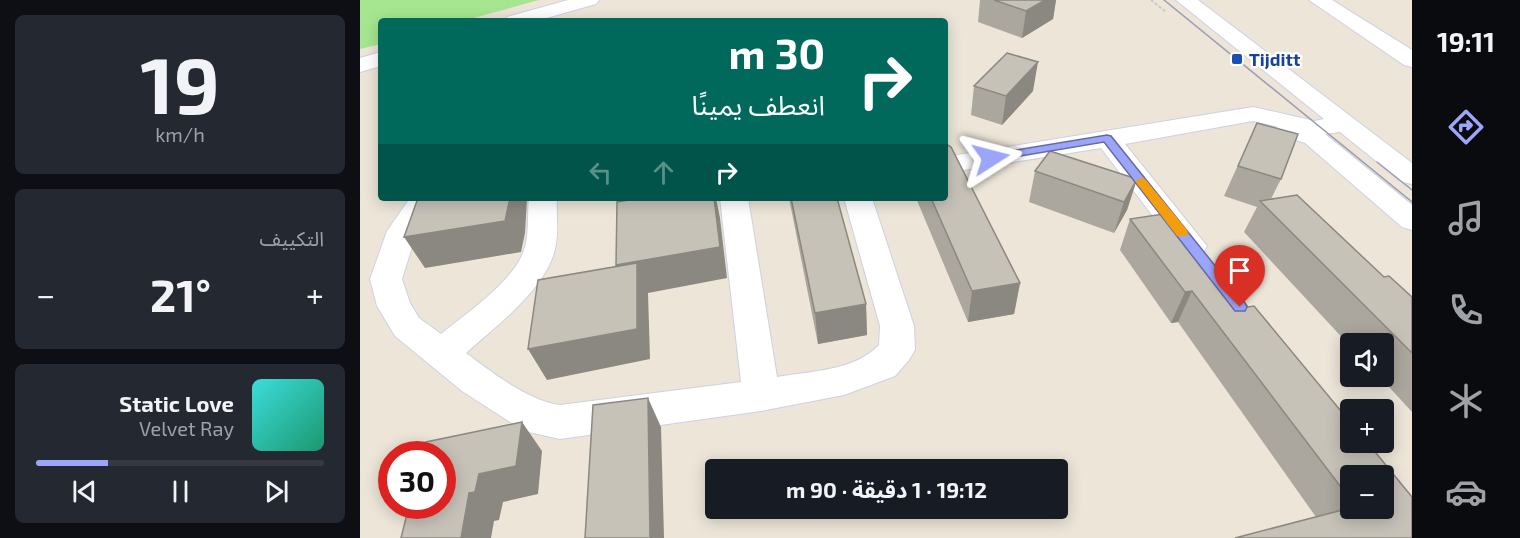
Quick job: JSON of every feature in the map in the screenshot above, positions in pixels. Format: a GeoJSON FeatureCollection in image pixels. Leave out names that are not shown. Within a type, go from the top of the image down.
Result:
{"type":"FeatureCollection","features":[{"type":"Feature","properties":{"kind":"street"},"geometry":{"type":"LineString","coordinates":[[525,18],[589,0]]}},
{"type":"Feature","properties":{"kind":"street"},"geometry":{"type":"LineString","coordinates":[[1186,0],[1412,176]]}},
{"type":"Feature","properties":{"kind":"street"},"geometry":{"type":"LineString","coordinates":[[1318,0],[1412,60]]}},
{"type":"Feature","properties":{"kind":"street"},"geometry":{"type":"LineString","coordinates":[[360,65],[378,60]]}},
{"type":"Feature","properties":{"kind":"street"},"geometry":{"type":"LineString","coordinates":[[948,164],[1213,122],[1314,133],[1343,124]]}},
{"type":"Feature","properties":{"kind":"street"},"geometry":{"type":"LineString","coordinates":[[1314,133],[1412,220]]}},
{"type":"Feature","properties":{"kind":"street"},"geometry":{"type":"LineString","coordinates":[[1107,138],[1210,270]]}},
{"type":"Feature","properties":{"kind":"street"},"geometry":{"type":"LineString","coordinates":[[424,201],[402,231],[387,279],[394,306],[407,327],[475,380],[538,419],[560,422],[761,395],[844,380],[882,366],[897,350],[897,326],[859,201]]}},
{"type":"Feature","properties":{"kind":"street"},"geometry":{"type":"LineString","coordinates":[[442,354],[516,286],[530,267],[539,252],[543,201]]}},
{"type":"Feature","properties":{"kind":"street"},"geometry":{"type":"LineString","coordinates":[[734,201],[761,395]]}},
{"type":"Feature","properties":{"kind":"green space"},"geometry":{"type":"Polygon","coordinates":[[[360,0],[539,0],[474,18],[378,18],[378,45],[360,49],[360,0]]]}},
{"type":"Feature","properties":{"kind":"building"},"geometry":{"type":"Polygon","coordinates":[[[994,0],[1045,0],[1026,11],[994,0]]]}},
{"type":"Feature","properties":{"kind":"building"},"geometry":{"type":"Polygon","coordinates":[[[1007,53],[1038,62],[1006,96],[974,86],[1007,53]]]}},
{"type":"Feature","properties":{"kind":"building"},"geometry":{"type":"Polygon","coordinates":[[[1257,123],[1298,134],[1281,179],[1238,166],[1257,123]]]}},
{"type":"Feature","properties":{"kind":"building"},"geometry":{"type":"Polygon","coordinates":[[[948,145],[951,147],[1020,283],[972,291],[932,201],[948,201],[948,145]]]}},
{"type":"Feature","properties":{"kind":"building"},"geometry":{"type":"Polygon","coordinates":[[[1050,151],[1137,179],[1124,202],[1035,171],[1050,151]]]}},
{"type":"Feature","properties":{"kind":"building"},"geometry":{"type":"Polygon","coordinates":[[[1297,195],[1384,277],[1389,276],[1412,297],[1412,353],[1394,333],[1260,201],[1297,195]]]}},
{"type":"Feature","properties":{"kind":"building"},"geometry":{"type":"Polygon","coordinates":[[[417,201],[509,201],[505,221],[404,237],[417,201]]]}},
{"type":"Feature","properties":{"kind":"building"},"geometry":{"type":"Polygon","coordinates":[[[714,201],[720,247],[616,265],[617,202],[714,201]]]}},
{"type":"Feature","properties":{"kind":"building"},"geometry":{"type":"Polygon","coordinates":[[[792,201],[838,201],[866,304],[815,313],[792,201]]]}},
{"type":"Feature","properties":{"kind":"building"},"geometry":{"type":"Polygon","coordinates":[[[1170,213],[1248,307],[1254,306],[1340,410],[1340,453],[1376,453],[1386,465],[1340,465],[1340,486],[1192,291],[1185,292],[1130,219],[1170,213]]]}},
{"type":"Feature","properties":{"kind":"building"},"geometry":{"type":"Polygon","coordinates":[[[637,263],[637,329],[528,349],[538,280],[637,263]]]}},
{"type":"Feature","properties":{"kind":"building"},"geometry":{"type":"Polygon","coordinates":[[[648,398],[650,538],[585,538],[593,405],[648,398]]]}},
{"type":"Feature","properties":{"kind":"building"},"geometry":{"type":"Polygon","coordinates":[[[522,422],[516,466],[479,474],[475,492],[469,493],[461,538],[401,538],[406,519],[456,519],[456,441],[431,441],[522,422]]]}},
{"type":"Feature","properties":{"kind":"building"},"geometry":{"type":"Polygon","coordinates":[[[1394,475],[1412,497],[1412,538],[1235,538],[1340,511],[1340,519],[1394,519],[1394,475]]]}},
{"type":"Feature","properties":{"kind":"tram line"},"geometry":{"type":"LineString","coordinates":[[1164,0],[1412,202]]}},
{"type":"Feature","properties":{"kind":"tram line"},"geometry":{"type":"LineString","coordinates":[[1377,162],[1412,190]]}},
{"type":"Feature","properties":{"kind":"slow traffic"},"geometry":{"type":"LineString","coordinates":[[1141,181],[1182,233]]}},
{"type":"Feature","properties":{"kind":"place","name":"Tijditt"},"geometry":{"type":"Point","coordinates":[1237,59]}},
{"type":"Feature","properties":{"kind":"route"},"geometry":{"type":"LineString","coordinates":[[991,158],[1107,138],[1240,307]]}}]}
